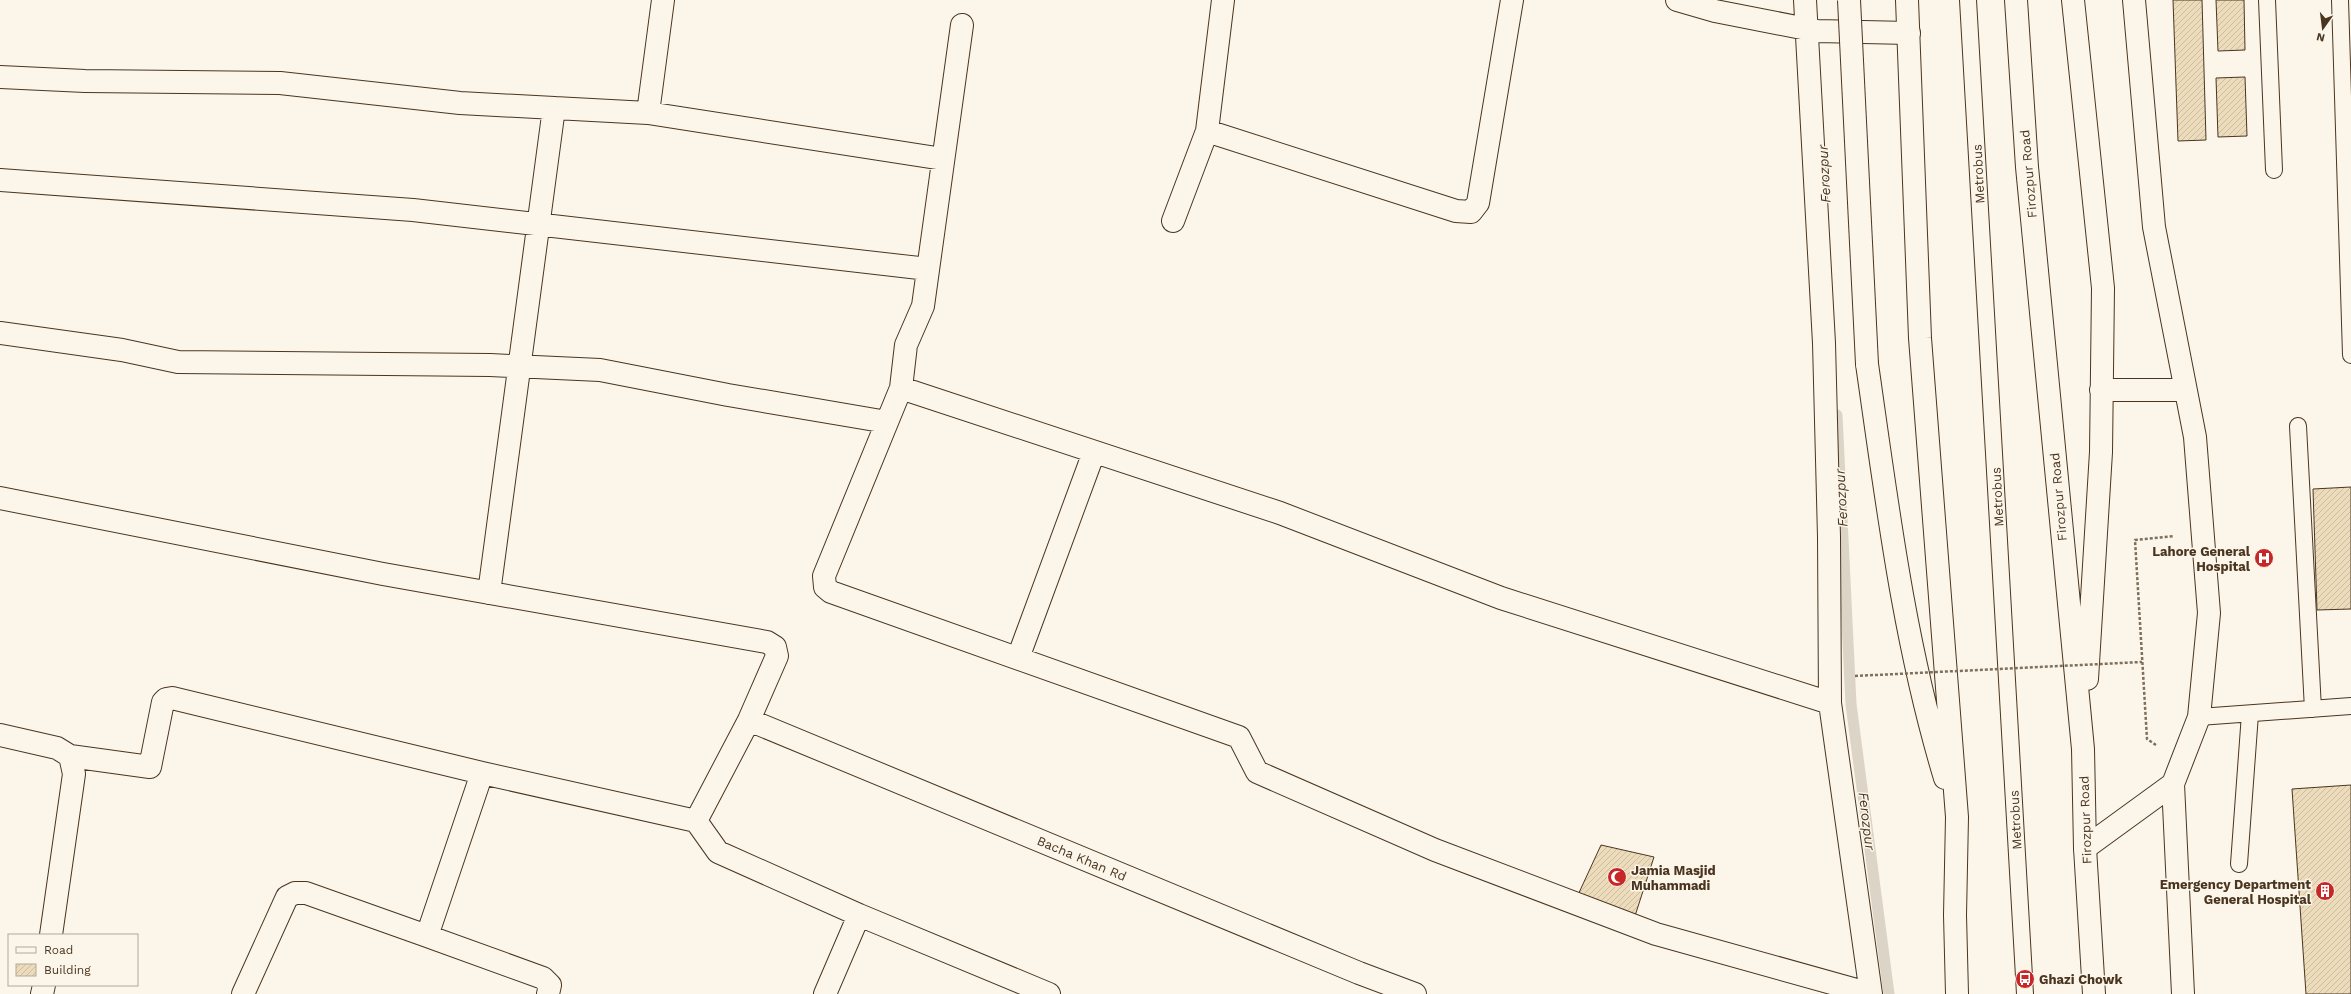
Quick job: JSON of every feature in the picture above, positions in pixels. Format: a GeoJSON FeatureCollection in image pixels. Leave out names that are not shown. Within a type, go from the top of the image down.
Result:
{"type":"FeatureCollection","features":[{"type":"Feature","properties":{"kind":"street"},"geometry":{"type":"LineString","coordinates":[[648,113],[663,0]]}},
{"type":"Feature","properties":{"kind":"street"},"geometry":{"type":"LineString","coordinates":[[1173,221],[1207,131],[1223,0]]}},
{"type":"Feature","properties":{"kind":"street"},"geometry":{"type":"LineString","coordinates":[[1207,131],[1456,211],[1471,212],[1478,203],[1512,0]]}},
{"type":"Feature","properties":{"kind":"street"},"geometry":{"type":"LineString","coordinates":[[1677,0],[1715,11],[1807,29],[1909,33]]}},
{"type":"Feature","properties":{"kind":"street"},"geometry":{"type":"LineString","coordinates":[[962,25],[923,306],[906,345],[901,388],[824,576],[825,587],[831,592],[1239,737],[1257,772],[1435,850],[1656,934],[1871,994],[1830,703],[1829,537],[1824,343],[1805,0]]}},
{"type":"Feature","properties":{"kind":"street"},"geometry":{"type":"LineString","coordinates":[[1849,0],[1867,364],[1896,566],[1932,736],[1958,817]]}},
{"type":"Feature","properties":{"kind":"street"},"geometry":{"type":"LineString","coordinates":[[1907,0],[1920,338],[1958,817],[1955,915],[1957,994]]}},
{"type":"Feature","properties":{"kind":"street","name":"Firozpur Road"},"geometry":{"type":"LineString","coordinates":[[2016,0],[2027,167],[2083,749],[2085,848],[2094,994]]}},
{"type":"Feature","properties":{"kind":"street"},"geometry":{"type":"LineString","coordinates":[[2073,0],[2103,288],[2100,452],[2083,749]]}},
{"type":"Feature","properties":{"kind":"street"},"geometry":{"type":"LineString","coordinates":[[2134,0],[2154,227],[2195,437],[2209,613],[2198,717],[2173,784],[2183,994]]}},
{"type":"Feature","properties":{"kind":"street"},"geometry":{"type":"LineString","coordinates":[[0,77],[92,81],[280,83],[460,103],[648,113],[943,159]]}},
{"type":"Feature","properties":{"kind":"street"},"geometry":{"type":"LineString","coordinates":[[489,593],[540,225],[554,108]]}},
{"type":"Feature","properties":{"kind":"street"},"geometry":{"type":"LineString","coordinates":[[0,180],[413,210],[928,269]]}},
{"type":"Feature","properties":{"kind":"street"},"geometry":{"type":"LineString","coordinates":[[0,333],[122,350],[178,362],[520,367],[600,370],[728,395],[887,422]]}},
{"type":"Feature","properties":{"kind":"street"},"geometry":{"type":"LineString","coordinates":[[901,388],[1280,513],[1501,598],[1830,703]]}},
{"type":"Feature","properties":{"kind":"street"},"geometry":{"type":"LineString","coordinates":[[2101,390],[2185,390]]}},
{"type":"Feature","properties":{"kind":"street"},"geometry":{"type":"LineString","coordinates":[[1018,658],[1094,452]]}},
{"type":"Feature","properties":{"kind":"street"},"geometry":{"type":"LineString","coordinates":[[0,498],[383,574],[767,642],[775,647],[777,656],[749,720],[696,821]]}},
{"type":"Feature","properties":{"kind":"street"},"geometry":{"type":"LineString","coordinates":[[0,735],[57,748],[70,756],[150,767],[163,702],[166,699],[172,698],[482,773],[696,821],[718,852],[859,915],[1049,994]]}},
{"type":"Feature","properties":{"kind":"street","name":"Bacha Khan Rd"},"geometry":{"type":"LineString","coordinates":[[749,720],[1352,970],[1415,994]]}},
{"type":"Feature","properties":{"kind":"street"},"geometry":{"type":"LineString","coordinates":[[51,934],[74,774],[70,756]]}},
{"type":"Feature","properties":{"kind":"street"},"geometry":{"type":"LineString","coordinates":[[426,936],[482,773]]}},
{"type":"Feature","properties":{"kind":"street"},"geometry":{"type":"LineString","coordinates":[[2085,848],[2173,784]]}},
{"type":"Feature","properties":{"kind":"street"},"geometry":{"type":"LineString","coordinates":[[243,994],[287,897],[295,893],[306,893],[543,978],[550,985],[548,994]]}},
{"type":"Feature","properties":{"kind":"street"},"geometry":{"type":"LineString","coordinates":[[825,994],[859,915]]}},
{"type":"Feature","properties":{"kind":"lane","name":"Metrobus"},"geometry":{"type":"LineString","coordinates":[[1968,0],[2026,994]]}},
{"type":"Feature","properties":{"kind":"lane"},"geometry":{"type":"LineString","coordinates":[[2267,0],[2274,170]]}},
{"type":"Feature","properties":{"kind":"lane"},"geometry":{"type":"LineString","coordinates":[[2340,0],[2351,355]]}},
{"type":"Feature","properties":{"kind":"lane"},"geometry":{"type":"LineString","coordinates":[[2298,426],[2313,709]]}},
{"type":"Feature","properties":{"kind":"lane"},"geometry":{"type":"LineString","coordinates":[[2198,717],[2351,706]]}},
{"type":"Feature","properties":{"kind":"lane"},"geometry":{"type":"LineString","coordinates":[[2239,864],[2250,714]]}},
{"type":"Feature","properties":{"kind":"path"},"geometry":{"type":"LineString","coordinates":[[2147,739],[2135,540],[2202,532]]}},
{"type":"Feature","properties":{"kind":"path"},"geometry":{"type":"LineString","coordinates":[[1855,676],[2142,662]]}},
{"type":"Feature","properties":{"kind":"building"},"geometry":{"type":"Polygon","coordinates":[[[2173,0],[2202,0],[2206,140],[2178,141],[2173,0]]]}},
{"type":"Feature","properties":{"kind":"building"},"geometry":{"type":"Polygon","coordinates":[[[2216,0],[2244,0],[2245,50],[2218,51],[2216,0]]]}},
{"type":"Feature","properties":{"kind":"building"},"geometry":{"type":"Polygon","coordinates":[[[2245,77],[2247,136],[2218,137],[2216,78],[2245,77]]]}},
{"type":"Feature","properties":{"kind":"building"},"geometry":{"type":"Polygon","coordinates":[[[2351,487],[2351,609],[2317,610],[2313,489],[2351,487]]]}},
{"type":"Feature","properties":{"kind":"building","name":"Emergency Department General Hospital"},"geometry":{"type":"Polygon","coordinates":[[[2351,785],[2351,994],[2306,994],[2292,789],[2351,785]]]}},
{"type":"Feature","properties":{"kind":"building","name":"Jamia Masjid Muhammadi"},"geometry":{"type":"Polygon","coordinates":[[[1601,845],[1654,857],[1634,919],[1577,897],[1601,845]]]}},
{"type":"Feature","properties":{"kind":"waterway","name":"Ferozpur"},"geometry":{"type":"LineString","coordinates":[[1837,415],[1851,704],[1889,994]]}},
{"type":"Feature","properties":{"kind":"place","name":"Lahore General Hospital"},"geometry":{"type":"Point","coordinates":[2264,558]}},
{"type":"Feature","properties":{"kind":"place","name":"Jamia Masjid Muhammadi"},"geometry":{"type":"Point","coordinates":[1617,877]}},
{"type":"Feature","properties":{"kind":"place","name":"Emergency Department General Hospital"},"geometry":{"type":"Point","coordinates":[2325,891]}},
{"type":"Feature","properties":{"kind":"place","name":"Ghazi Chowk"},"geometry":{"type":"Point","coordinates":[2025,979]}}]}
